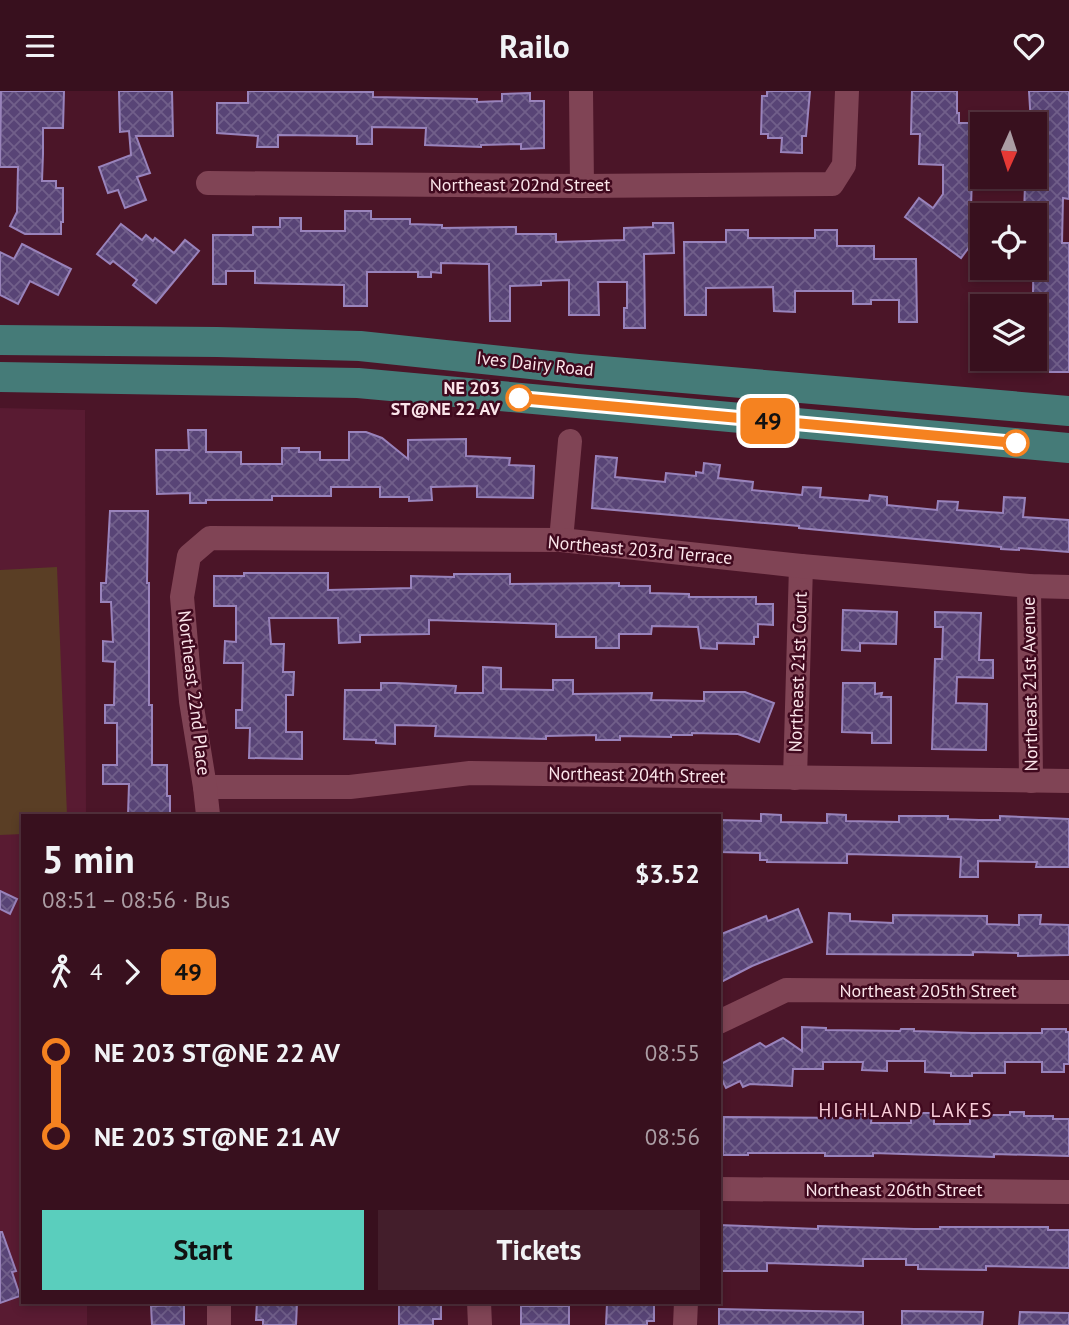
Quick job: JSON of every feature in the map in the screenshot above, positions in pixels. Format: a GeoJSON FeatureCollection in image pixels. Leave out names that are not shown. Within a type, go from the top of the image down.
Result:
{"type":"FeatureCollection","features":[{"type":"Feature","properties":{"kind":"main road","name":"Ives Dairy Road"},"geometry":{"type":"LineString","coordinates":[[0,340],[360,346],[579,369],[1069,411]]}},
{"type":"Feature","properties":{"kind":"main road","name":"Ives Dairy Road"},"geometry":{"type":"LineString","coordinates":[[0,377],[358,383],[1069,448]]}},
{"type":"Feature","properties":{"kind":"street"},"geometry":{"type":"LineString","coordinates":[[581,91],[582,186]]}},
{"type":"Feature","properties":{"kind":"street","name":"Northeast 202nd Street"},"geometry":{"type":"LineString","coordinates":[[208,183],[582,186],[832,184],[844,165],[846,91]]}},
{"type":"Feature","properties":{"kind":"street"},"geometry":{"type":"LineString","coordinates":[[561,540],[570,441]]}},
{"type":"Feature","properties":{"kind":"street","name":"Northeast 203rd Terrace"},"geometry":{"type":"LineString","coordinates":[[210,538],[561,540],[801,566],[1029,586],[1069,587]]}},
{"type":"Feature","properties":{"kind":"street","name":"Northeast 22nd Place"},"geometry":{"type":"LineString","coordinates":[[208,814],[191,701],[182,597],[189,556],[210,538]]}},
{"type":"Feature","properties":{"kind":"street","name":"Northeast 21st Court"},"geometry":{"type":"LineString","coordinates":[[795,778],[801,566]]}},
{"type":"Feature","properties":{"kind":"street","name":"Northeast 21st Avenue"},"geometry":{"type":"LineString","coordinates":[[1029,586],[1031,781]]}},
{"type":"Feature","properties":{"kind":"street","name":"Northeast 204th Street"},"geometry":{"type":"LineString","coordinates":[[205,787],[350,787],[470,773],[1069,781]]}},
{"type":"Feature","properties":{"kind":"street","name":"Northeast 205th Street"},"geometry":{"type":"LineString","coordinates":[[721,1021],[786,990],[1069,992]]}},
{"type":"Feature","properties":{"kind":"street","name":"Northeast 206th Street"},"geometry":{"type":"LineString","coordinates":[[721,1189],[1069,1192]]}},
{"type":"Feature","properties":{"kind":"street"},"geometry":{"type":"LineString","coordinates":[[219,1304],[219,1325]]}},
{"type":"Feature","properties":{"kind":"street"},"geometry":{"type":"LineString","coordinates":[[480,1304],[480,1325]]}},
{"type":"Feature","properties":{"kind":"street"},"geometry":{"type":"LineString","coordinates":[[685,1325],[686,1304]]}},
{"type":"Feature","properties":{"kind":"shaded area"},"geometry":{"type":"Polygon","coordinates":[[[0,408],[85,410],[86,814],[21,814],[21,1304],[87,1304],[87,1325],[0,1325],[0,408]]]}},
{"type":"Feature","properties":{"kind":"shaded area"},"geometry":{"type":"Polygon","coordinates":[[[57,567],[67,814],[21,814],[21,834],[0,835],[0,570],[57,567]]]}},
{"type":"Feature","properties":{"kind":"building"},"geometry":{"type":"Polygon","coordinates":[[[1,91],[64,91],[63,128],[43,128],[42,181],[56,181],[56,188],[63,188],[61,234],[25,234],[10,226],[17,212],[18,167],[0,167],[1,91]]]}},
{"type":"Feature","properties":{"kind":"building"},"geometry":{"type":"Polygon","coordinates":[[[119,91],[172,91],[173,136],[136,136],[150,173],[137,177],[146,200],[125,208],[118,190],[108,193],[99,167],[131,155],[129,131],[120,132],[119,91]]]}},
{"type":"Feature","properties":{"kind":"building"},"geometry":{"type":"Polygon","coordinates":[[[248,91],[373,92],[373,97],[477,99],[477,102],[502,101],[502,94],[530,93],[530,101],[544,101],[544,148],[521,149],[521,144],[481,147],[425,145],[426,128],[372,127],[372,144],[357,144],[357,136],[278,135],[278,147],[257,147],[258,136],[217,133],[217,103],[248,103],[248,91]]]}},
{"type":"Feature","properties":{"kind":"building"},"geometry":{"type":"Polygon","coordinates":[[[767,91],[810,91],[806,136],[802,136],[802,153],[781,152],[782,138],[768,138],[768,134],[761,134],[762,96],[767,96],[767,91]]]}},
{"type":"Feature","properties":{"kind":"building"},"geometry":{"type":"Polygon","coordinates":[[[912,91],[957,91],[959,123],[969,123],[972,189],[970,246],[961,258],[905,217],[919,198],[933,208],[943,194],[943,165],[919,164],[920,134],[911,134],[912,91]]]}},
{"type":"Feature","properties":{"kind":"building"},"geometry":{"type":"Polygon","coordinates":[[[1029,91],[1069,91],[1069,199],[1063,198],[1062,243],[1069,243],[1069,372],[1032,372],[1047,371],[1047,294],[1033,294],[1033,280],[1047,280],[1047,203],[1024,203],[1025,189],[1047,189],[1047,112],[1030,112],[1029,91]]]}},
{"type":"Feature","properties":{"kind":"building"},"geometry":{"type":"Polygon","coordinates":[[[345,211],[371,211],[371,219],[410,219],[410,224],[442,225],[442,228],[516,227],[516,234],[556,234],[556,242],[624,240],[624,228],[673,223],[674,253],[644,254],[645,328],[624,328],[627,282],[598,282],[599,315],[569,315],[569,280],[541,281],[541,285],[510,286],[510,321],[490,321],[489,264],[441,263],[441,273],[431,272],[431,277],[418,277],[418,272],[367,272],[367,306],[344,306],[344,285],[255,283],[255,271],[226,271],[226,284],[213,284],[213,235],[253,235],[253,227],[280,227],[280,218],[301,218],[301,231],[345,231],[345,211]]]}},
{"type":"Feature","properties":{"kind":"building"},"geometry":{"type":"Polygon","coordinates":[[[121,224],[142,240],[146,235],[153,241],[155,238],[174,253],[185,240],[199,251],[156,303],[133,285],[137,280],[113,261],[110,264],[97,254],[121,224]]]}},
{"type":"Feature","properties":{"kind":"building"},"geometry":{"type":"Polygon","coordinates":[[[726,230],[748,230],[748,238],[815,238],[815,230],[837,230],[837,246],[874,246],[874,259],[916,259],[917,322],[899,322],[899,300],[871,300],[871,304],[853,304],[853,291],[795,291],[795,312],[774,311],[773,287],[706,288],[706,315],[685,315],[684,242],[726,242],[726,230]]]}},
{"type":"Feature","properties":{"kind":"building"},"geometry":{"type":"Polygon","coordinates":[[[22,244],[71,269],[58,295],[30,281],[18,304],[0,295],[0,252],[14,259],[22,244]]]}},
{"type":"Feature","properties":{"kind":"building"},"geometry":{"type":"Polygon","coordinates":[[[188,430],[206,430],[206,452],[241,452],[241,464],[282,464],[282,448],[299,448],[299,452],[320,452],[320,460],[349,460],[349,432],[366,432],[382,438],[408,459],[408,440],[466,439],[466,456],[510,458],[509,465],[534,466],[533,498],[477,497],[477,486],[431,487],[432,500],[409,501],[409,497],[380,497],[380,487],[331,487],[331,496],[272,496],[272,500],[206,500],[206,503],[190,503],[190,493],[157,494],[156,450],[189,450],[188,430]]]}},
{"type":"Feature","properties":{"kind":"building"},"geometry":{"type":"Polygon","coordinates":[[[596,456],[617,458],[615,477],[665,482],[666,473],[696,476],[696,472],[703,473],[704,463],[720,465],[718,478],[753,482],[752,490],[802,495],[803,487],[821,488],[820,497],[869,501],[870,495],[887,497],[887,505],[937,510],[938,501],[958,502],[957,510],[1003,513],[1004,497],[1025,498],[1023,517],[1069,520],[1069,552],[1001,549],[799,526],[592,508],[596,456]]]}},
{"type":"Feature","properties":{"kind":"building"},"geometry":{"type":"Polygon","coordinates":[[[110,511],[148,511],[147,583],[152,765],[167,765],[170,814],[128,814],[129,784],[103,784],[103,765],[117,765],[117,723],[105,723],[105,705],[114,705],[115,662],[103,661],[103,641],[113,642],[111,602],[101,602],[101,583],[106,583],[110,511]]]}},
{"type":"Feature","properties":{"kind":"building"},"geometry":{"type":"Polygon","coordinates":[[[244,573],[328,573],[328,590],[411,588],[411,576],[454,577],[454,574],[510,574],[510,584],[619,583],[619,586],[650,586],[650,593],[689,594],[689,597],[756,597],[756,604],[773,604],[773,625],[758,624],[758,637],[754,637],[754,644],[717,643],[717,649],[701,648],[698,627],[652,626],[651,634],[619,634],[619,648],[596,648],[596,637],[556,637],[556,624],[429,620],[429,634],[360,635],[360,642],[339,643],[338,618],[269,618],[271,644],[284,644],[283,672],[294,672],[293,695],[286,695],[286,732],[302,732],[302,759],[249,758],[250,728],[236,728],[236,710],[242,710],[243,663],[224,663],[225,641],[236,642],[236,606],[214,606],[214,576],[244,576],[244,573]]]}},
{"type":"Feature","properties":{"kind":"building"},"geometry":{"type":"Polygon","coordinates":[[[843,610],[897,612],[896,644],[860,643],[860,651],[842,650],[843,610]]]}},
{"type":"Feature","properties":{"kind":"building"},"geometry":{"type":"Polygon","coordinates":[[[935,612],[981,613],[979,660],[993,660],[993,678],[957,677],[956,703],[987,704],[986,750],[932,749],[935,659],[942,659],[943,627],[935,627],[935,612]]]}},
{"type":"Feature","properties":{"kind":"building"},"geometry":{"type":"Polygon","coordinates":[[[483,667],[501,668],[501,689],[553,690],[553,680],[573,680],[573,694],[652,693],[651,700],[704,701],[704,692],[745,692],[774,703],[759,742],[738,734],[692,733],[671,737],[620,736],[620,740],[596,740],[596,735],[546,736],[546,739],[435,736],[436,726],[395,725],[395,744],[376,743],[376,740],[344,739],[345,690],[381,690],[381,683],[396,683],[456,686],[455,693],[483,693],[483,667]]]}},
{"type":"Feature","properties":{"kind":"building"},"geometry":{"type":"Polygon","coordinates":[[[843,683],[875,683],[875,694],[882,693],[881,697],[891,697],[891,743],[872,743],[872,733],[842,732],[843,683]]]}},
{"type":"Feature","properties":{"kind":"building"},"geometry":{"type":"Polygon","coordinates":[[[761,814],[781,815],[781,822],[827,823],[827,814],[846,815],[846,821],[899,822],[899,816],[948,816],[948,819],[979,820],[1000,820],[1000,816],[1069,819],[1069,867],[1036,867],[1037,862],[978,861],[978,877],[960,877],[961,857],[847,854],[847,863],[767,862],[760,860],[760,853],[721,852],[721,820],[761,821],[761,814]]]}},
{"type":"Feature","properties":{"kind":"building"},"geometry":{"type":"Polygon","coordinates":[[[0,891],[17,899],[10,914],[0,909],[0,891]]]}},
{"type":"Feature","properties":{"kind":"building"},"geometry":{"type":"Polygon","coordinates":[[[798,909],[812,942],[752,966],[721,982],[721,934],[766,916],[768,921],[798,909]]]}},
{"type":"Feature","properties":{"kind":"building"},"geometry":{"type":"Polygon","coordinates":[[[829,913],[850,914],[850,921],[893,923],[893,915],[987,916],[987,924],[1019,925],[1019,915],[1041,915],[1040,924],[1069,925],[1069,955],[1018,956],[1018,953],[973,952],[973,955],[827,954],[829,913]]]}},
{"type":"Feature","properties":{"kind":"building"},"geometry":{"type":"Polygon","coordinates":[[[802,1027],[826,1030],[914,1029],[972,1033],[1042,1033],[1042,1029],[1066,1029],[1066,1032],[1069,1032],[1069,1064],[1064,1064],[1064,1072],[1042,1072],[1042,1062],[1005,1062],[1005,1073],[951,1076],[951,1073],[925,1072],[925,1061],[887,1061],[887,1071],[862,1070],[863,1062],[823,1062],[823,1069],[793,1069],[792,1086],[750,1084],[743,1087],[740,1081],[726,1088],[721,1078],[721,1064],[760,1043],[766,1047],[783,1038],[802,1051],[802,1027]]]}},
{"type":"Feature","properties":{"kind":"building"},"geometry":{"type":"Polygon","coordinates":[[[1010,1112],[1024,1112],[1024,1116],[1069,1119],[1069,1156],[994,1154],[994,1157],[873,1153],[873,1156],[825,1156],[825,1153],[723,1155],[724,1117],[850,1118],[850,1114],[872,1114],[871,1123],[911,1123],[911,1113],[934,1113],[934,1124],[970,1124],[970,1115],[1010,1115],[1010,1112]]]}},
{"type":"Feature","properties":{"kind":"building"},"geometry":{"type":"Polygon","coordinates":[[[721,1225],[818,1229],[818,1226],[914,1229],[1048,1227],[1048,1230],[1069,1230],[1069,1268],[986,1266],[986,1270],[918,1269],[918,1265],[906,1265],[906,1259],[863,1259],[863,1266],[767,1263],[767,1271],[721,1271],[721,1225]]]}},
{"type":"Feature","properties":{"kind":"building"},"geometry":{"type":"Polygon","coordinates":[[[0,1232],[16,1271],[12,1272],[20,1296],[0,1303],[0,1232]]]}},
{"type":"Feature","properties":{"kind":"building"},"geometry":{"type":"Polygon","coordinates":[[[257,1304],[297,1304],[296,1325],[263,1325],[263,1320],[256,1320],[257,1304]]]}},
{"type":"Feature","properties":{"kind":"building"},"geometry":{"type":"Polygon","coordinates":[[[399,1304],[441,1304],[441,1319],[433,1319],[433,1325],[399,1325],[399,1304]]]}},
{"type":"Feature","properties":{"kind":"building"},"geometry":{"type":"Polygon","coordinates":[[[607,1304],[654,1305],[654,1321],[647,1321],[647,1325],[606,1325],[607,1304]]]}},
{"type":"Feature","properties":{"kind":"building"},"geometry":{"type":"Polygon","coordinates":[[[184,1305],[184,1325],[152,1325],[151,1306],[184,1305]]]}},
{"type":"Feature","properties":{"kind":"building"},"geometry":{"type":"Polygon","coordinates":[[[521,1306],[569,1306],[569,1325],[521,1324],[521,1306]]]}},
{"type":"Feature","properties":{"kind":"building"},"geometry":{"type":"Polygon","coordinates":[[[719,1309],[863,1312],[863,1325],[719,1325],[719,1309]]]}},
{"type":"Feature","properties":{"kind":"building"},"geometry":{"type":"Polygon","coordinates":[[[902,1311],[983,1312],[982,1325],[902,1325],[902,1311]]]}},
{"type":"Feature","properties":{"kind":"building"},"geometry":{"type":"Polygon","coordinates":[[[1020,1312],[1069,1313],[1069,1325],[1019,1325],[1020,1312]]]}},
{"type":"Feature","properties":{"kind":"bus line","name":"49"},"geometry":{"type":"LineString","coordinates":[[519,398],[1016,443]]}},
{"type":"Feature","properties":{"kind":"place","name":"NE 203 ST@NE 22 AV"},"geometry":{"type":"Point","coordinates":[519,398]}},
{"type":"Feature","properties":{"kind":"district","name":"HIGHLAND LAKES"},"geometry":{"type":"Point","coordinates":[906,1110]}}]}
